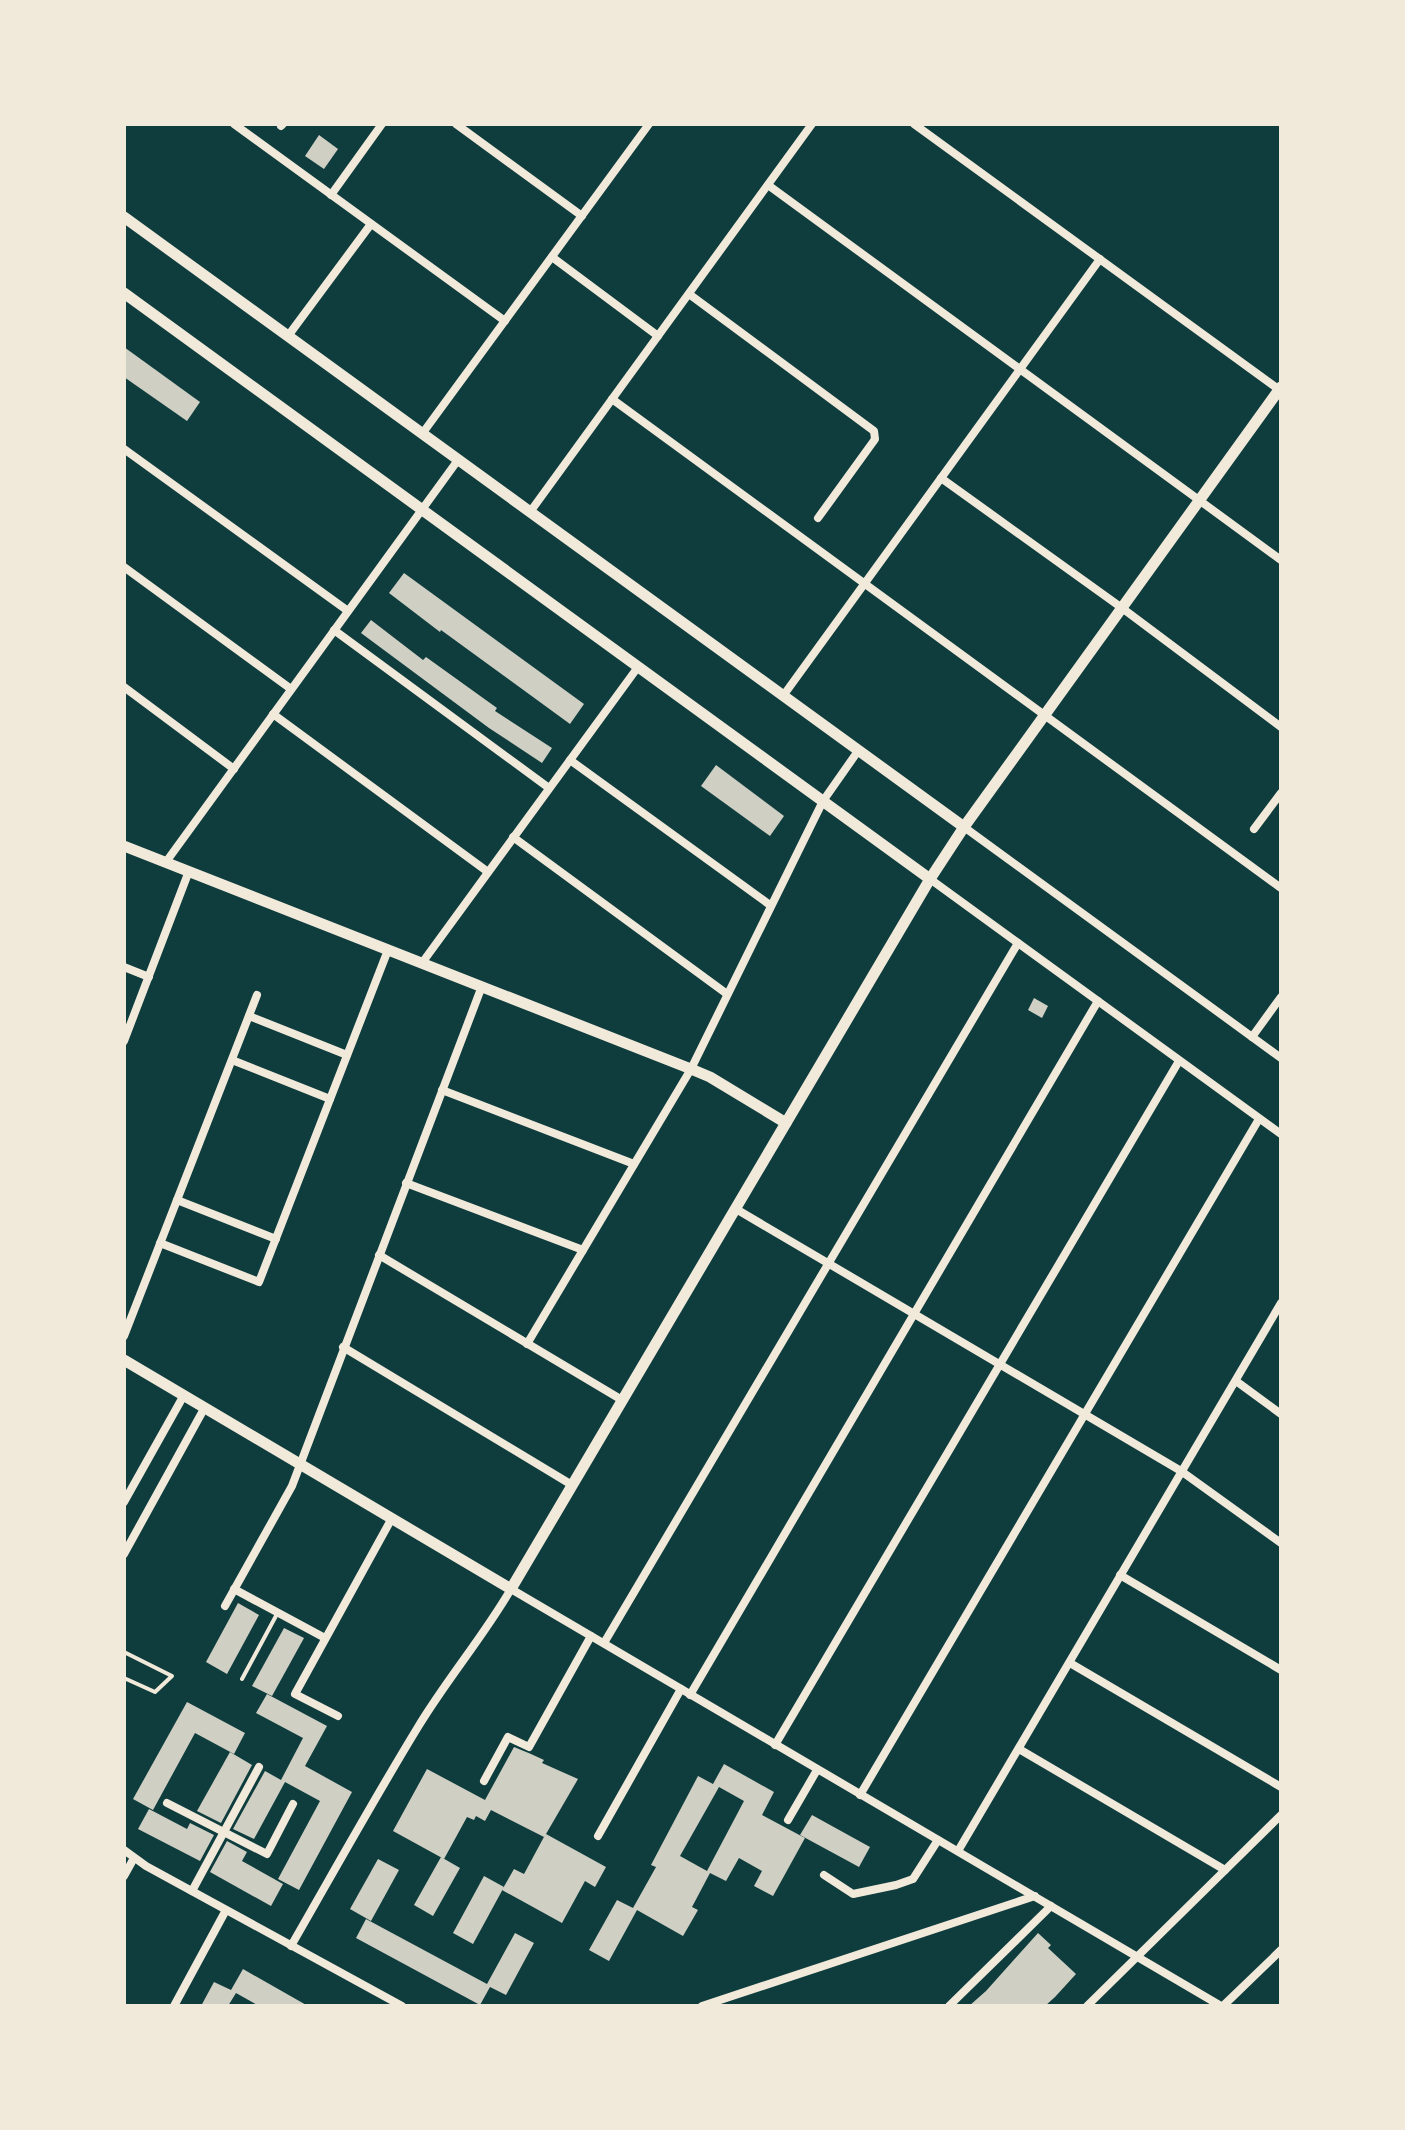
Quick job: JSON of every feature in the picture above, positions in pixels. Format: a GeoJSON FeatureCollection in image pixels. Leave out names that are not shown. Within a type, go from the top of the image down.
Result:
{"type":"FeatureCollection","features":[{"type":"Feature","properties":{"kind":"street"},"geometry":{"type":"LineString","coordinates":[[234,124],[505,321]]}},
{"type":"Feature","properties":{"kind":"street"},"geometry":{"type":"LineString","coordinates":[[331,195],[382,124]]}},
{"type":"Feature","properties":{"kind":"street"},"geometry":{"type":"LineString","coordinates":[[456,124],[582,216]]}},
{"type":"Feature","properties":{"kind":"street"},"geometry":{"type":"LineString","coordinates":[[422,434],[649,124]]}},
{"type":"Feature","properties":{"kind":"street"},"geometry":{"type":"LineString","coordinates":[[530,512],[812,124]]}},
{"type":"Feature","properties":{"kind":"street"},"geometry":{"type":"LineString","coordinates":[[291,1946],[418,1727],[511,1589],[930,879],[1044,715],[1280,389],[914,124]]}},
{"type":"Feature","properties":{"kind":"street"},"geometry":{"type":"LineString","coordinates":[[768,185],[1281,560]]}},
{"type":"Feature","properties":{"kind":"street"},"geometry":{"type":"LineString","coordinates":[[124,217],[1281,1058]]}},
{"type":"Feature","properties":{"kind":"street"},"geometry":{"type":"LineString","coordinates":[[288,336],[371,224]]}},
{"type":"Feature","properties":{"kind":"street"},"geometry":{"type":"LineString","coordinates":[[552,257],[658,336]]}},
{"type":"Feature","properties":{"kind":"street"},"geometry":{"type":"LineString","coordinates":[[783,696],[1100,259]]}},
{"type":"Feature","properties":{"kind":"street"},"geometry":{"type":"LineString","coordinates":[[689,294],[874,431],[875,439],[818,518]]}},
{"type":"Feature","properties":{"kind":"street"},"geometry":{"type":"LineString","coordinates":[[125,297],[1281,1134]]}},
{"type":"Feature","properties":{"kind":"street"},"geometry":{"type":"LineString","coordinates":[[612,399],[1281,888]]}},
{"type":"Feature","properties":{"kind":"street"},"geometry":{"type":"LineString","coordinates":[[124,449],[348,611]]}},
{"type":"Feature","properties":{"kind":"street"},"geometry":{"type":"LineString","coordinates":[[166,862],[458,460]]}},
{"type":"Feature","properties":{"kind":"street"},"geometry":{"type":"LineString","coordinates":[[941,478],[1281,727]]}},
{"type":"Feature","properties":{"kind":"street"},"geometry":{"type":"LineString","coordinates":[[124,567],[291,689]]}},
{"type":"Feature","properties":{"kind":"street"},"geometry":{"type":"LineString","coordinates":[[334,630],[549,788]]}},
{"type":"Feature","properties":{"kind":"street"},"geometry":{"type":"LineString","coordinates":[[422,963],[638,667]]}},
{"type":"Feature","properties":{"kind":"street"},"geometry":{"type":"LineString","coordinates":[[124,687],[234,769]]}},
{"type":"Feature","properties":{"kind":"street"},"geometry":{"type":"LineString","coordinates":[[273,714],[488,872]]}},
{"type":"Feature","properties":{"kind":"street"},"geometry":{"type":"LineString","coordinates":[[527,1344],[691,1069],[823,801],[858,751]]}},
{"type":"Feature","properties":{"kind":"street"},"geometry":{"type":"LineString","coordinates":[[570,760],[770,905]]}},
{"type":"Feature","properties":{"kind":"street"},"geometry":{"type":"LineString","coordinates":[[1254,829],[1281,793]]}},
{"type":"Feature","properties":{"kind":"street"},"geometry":{"type":"LineString","coordinates":[[513,837],[727,994]]}},
{"type":"Feature","properties":{"kind":"street"},"geometry":{"type":"LineString","coordinates":[[124,846],[691,1069],[710,1077],[786,1123]]}},
{"type":"Feature","properties":{"kind":"street"},"geometry":{"type":"LineString","coordinates":[[124,1041],[127,1022],[149,977],[189,871]]}},
{"type":"Feature","properties":{"kind":"street"},"geometry":{"type":"LineString","coordinates":[[604,1643],[1018,943]]}},
{"type":"Feature","properties":{"kind":"street"},"geometry":{"type":"LineString","coordinates":[[160,1243],[259,1282],[388,950]]}},
{"type":"Feature","properties":{"kind":"street"},"geometry":{"type":"LineString","coordinates":[[124,967],[149,977]]}},
{"type":"Feature","properties":{"kind":"street"},"geometry":{"type":"LineString","coordinates":[[225,1606],[292,1486],[482,986]]}},
{"type":"Feature","properties":{"kind":"street"},"geometry":{"type":"LineString","coordinates":[[124,1336],[257,995]]}},
{"type":"Feature","properties":{"kind":"street"},"geometry":{"type":"LineString","coordinates":[[1252,1037],[1281,997]]}},
{"type":"Feature","properties":{"kind":"street"},"geometry":{"type":"LineString","coordinates":[[690,1695],[1098,1001]]}},
{"type":"Feature","properties":{"kind":"street"},"geometry":{"type":"LineString","coordinates":[[249,1016],[347,1055]]}},
{"type":"Feature","properties":{"kind":"street"},"geometry":{"type":"LineString","coordinates":[[232,1060],[330,1099]]}},
{"type":"Feature","properties":{"kind":"street"},"geometry":{"type":"LineString","coordinates":[[775,1745],[1179,1061]]}},
{"type":"Feature","properties":{"kind":"street"},"geometry":{"type":"LineString","coordinates":[[442,1090],[634,1164]]}},
{"type":"Feature","properties":{"kind":"street"},"geometry":{"type":"LineString","coordinates":[[860,1795],[1259,1119]]}},
{"type":"Feature","properties":{"kind":"street"},"geometry":{"type":"LineString","coordinates":[[406,1183],[583,1250]]}},
{"type":"Feature","properties":{"kind":"street"},"geometry":{"type":"LineString","coordinates":[[177,1200],[276,1239]]}},
{"type":"Feature","properties":{"kind":"street"},"geometry":{"type":"LineString","coordinates":[[736,1209],[1181,1471],[1281,1543]]}},
{"type":"Feature","properties":{"kind":"street"},"geometry":{"type":"LineString","coordinates":[[379,1255],[622,1400]]}},
{"type":"Feature","properties":{"kind":"street"},"geometry":{"type":"LineString","coordinates":[[958,1851],[1281,1303]]}},
{"type":"Feature","properties":{"kind":"street"},"geometry":{"type":"LineString","coordinates":[[343,1347],[572,1485]]}},
{"type":"Feature","properties":{"kind":"street"},"geometry":{"type":"LineString","coordinates":[[124,1360],[1222,2006],[1281,1950]]}},
{"type":"Feature","properties":{"kind":"street"},"geometry":{"type":"LineString","coordinates":[[1236,1381],[1281,1414]]}},
{"type":"Feature","properties":{"kind":"street"},"geometry":{"type":"LineString","coordinates":[[124,1502],[184,1395]]}},
{"type":"Feature","properties":{"kind":"street"},"geometry":{"type":"LineString","coordinates":[[124,1554],[205,1407]]}},
{"type":"Feature","properties":{"kind":"street"},"geometry":{"type":"LineString","coordinates":[[338,1716],[295,1694],[392,1518]]}},
{"type":"Feature","properties":{"kind":"street"},"geometry":{"type":"LineString","coordinates":[[1120,1575],[1281,1670]]}},
{"type":"Feature","properties":{"kind":"street"},"geometry":{"type":"LineString","coordinates":[[234,1589],[325,1638]]}},
{"type":"Feature","properties":{"kind":"street"},"geometry":{"type":"LineString","coordinates":[[484,1781],[508,1737],[529,1747],[591,1636]]}},
{"type":"Feature","properties":{"kind":"street"},"geometry":{"type":"LineString","coordinates":[[1070,1663],[1281,1787]]}},
{"type":"Feature","properties":{"kind":"street"},"geometry":{"type":"LineString","coordinates":[[598,1836],[681,1689]]}},
{"type":"Feature","properties":{"kind":"street"},"geometry":{"type":"LineString","coordinates":[[1019,1749],[1225,1870]]}},
{"type":"Feature","properties":{"kind":"street"},"geometry":{"type":"LineString","coordinates":[[192,1891],[259,1767]]}},
{"type":"Feature","properties":{"kind":"street"},"geometry":{"type":"LineString","coordinates":[[788,1820],[817,1770]]}},
{"type":"Feature","properties":{"kind":"street"},"geometry":{"type":"LineString","coordinates":[[167,1803],[267,1854],[293,1804]]}},
{"type":"Feature","properties":{"kind":"street"},"geometry":{"type":"LineString","coordinates":[[1087,2006],[1281,1815]]}},
{"type":"Feature","properties":{"kind":"street"},"geometry":{"type":"LineString","coordinates":[[824,1875],[853,1894],[896,1885],[913,1879],[938,1840]]}},
{"type":"Feature","properties":{"kind":"street"},"geometry":{"type":"LineString","coordinates":[[124,1850],[192,1891],[402,2006]]}},
{"type":"Feature","properties":{"kind":"street"},"geometry":{"type":"LineString","coordinates":[[124,1876],[134,1858]]}},
{"type":"Feature","properties":{"kind":"street"},"geometry":{"type":"LineString","coordinates":[[702,2006],[1035,1896]]}},
{"type":"Feature","properties":{"kind":"street"},"geometry":{"type":"LineString","coordinates":[[949,2006],[1051,1906]]}},
{"type":"Feature","properties":{"kind":"street"},"geometry":{"type":"LineString","coordinates":[[174,2006],[226,1910]]}},
{"type":"Feature","properties":{"kind":"lane"},"geometry":{"type":"LineString","coordinates":[[242,1679],[277,1612]]}},
{"type":"Feature","properties":{"kind":"lane"},"geometry":{"type":"LineString","coordinates":[[124,1652],[172,1676],[155,1692],[124,1678]]}},
{"type":"Feature","properties":{"kind":"building"},"geometry":{"type":"Polygon","coordinates":[[[319,135],[338,149],[324,169],[305,156],[319,135]]]}},
{"type":"Feature","properties":{"kind":"building"},"geometry":{"type":"Polygon","coordinates":[[[124,347],[200,402],[187,421],[124,377],[124,347]]]}},
{"type":"Feature","properties":{"kind":"building"},"geometry":{"type":"Polygon","coordinates":[[[404,573],[584,704],[570,724],[389,593],[404,573]]]}},
{"type":"Feature","properties":{"kind":"building"},"geometry":{"type":"Polygon","coordinates":[[[371,620],[423,660],[426,657],[497,708],[495,711],[552,748],[542,763],[489,728],[361,633],[371,620]]]}},
{"type":"Feature","properties":{"kind":"building"},"geometry":{"type":"Polygon","coordinates":[[[716,765],[784,816],[770,836],[701,786],[716,765]]]}},
{"type":"Feature","properties":{"kind":"building"},"geometry":{"type":"Polygon","coordinates":[[[1034,998],[1048,1006],[1042,1018],[1028,1010],[1034,998]]]}},
{"type":"Feature","properties":{"kind":"building"},"geometry":{"type":"Polygon","coordinates":[[[238,1603],[259,1615],[227,1674],[206,1662],[238,1603]]]}},
{"type":"Feature","properties":{"kind":"building"},"geometry":{"type":"Polygon","coordinates":[[[284,1628],[304,1638],[272,1696],[252,1686],[284,1628]]]}},
{"type":"Feature","properties":{"kind":"building"},"geometry":{"type":"Polygon","coordinates":[[[267,1694],[327,1726],[305,1766],[352,1792],[299,1890],[278,1879],[320,1801],[285,1782],[254,1839],[233,1829],[265,1771],[281,1780],[303,1738],[256,1713],[267,1694]]]}},
{"type":"Feature","properties":{"kind":"building"},"geometry":{"type":"Polygon","coordinates":[[[187,1702],[245,1733],[234,1754],[195,1733],[153,1810],[133,1799],[187,1702]]]}},
{"type":"Feature","properties":{"kind":"building"},"geometry":{"type":"Polygon","coordinates":[[[514,1747],[578,1779],[546,1834],[606,1867],[595,1887],[585,1881],[562,1923],[502,1890],[514,1869],[524,1874],[544,1837],[491,1810],[485,1821],[476,1816],[474,1820],[467,1817],[444,1859],[393,1831],[427,1769],[485,1800],[514,1747]]]}},
{"type":"Feature","properties":{"kind":"building"},"geometry":{"type":"Polygon","coordinates":[[[230,1752],[252,1765],[221,1823],[197,1811],[230,1752]]]}},
{"type":"Feature","properties":{"kind":"building"},"geometry":{"type":"Polygon","coordinates":[[[724,1764],[774,1792],[762,1815],[805,1838],[773,1896],[754,1886],[762,1871],[739,1858],[726,1881],[710,1873],[692,1907],[698,1910],[683,1936],[637,1910],[609,1961],[589,1950],[617,1900],[633,1908],[656,1867],[651,1865],[698,1776],[713,1784],[724,1764]],[[719,1787],[680,1856],[707,1871],[744,1801],[719,1787]]]}},
{"type":"Feature","properties":{"kind":"building"},"geometry":{"type":"Polygon","coordinates":[[[149,1809],[187,1829],[190,1823],[214,1835],[200,1861],[138,1829],[149,1809]]]}},
{"type":"Feature","properties":{"kind":"building"},"geometry":{"type":"Polygon","coordinates":[[[812,1815],[870,1847],[859,1867],[800,1835],[812,1815]]]}},
{"type":"Feature","properties":{"kind":"building"},"geometry":{"type":"Polygon","coordinates":[[[227,1841],[247,1852],[242,1861],[283,1884],[271,1906],[210,1872],[227,1841]]]}},
{"type":"Feature","properties":{"kind":"building"},"geometry":{"type":"Polygon","coordinates":[[[441,1857],[460,1868],[433,1916],[414,1905],[441,1857]]]}},
{"type":"Feature","properties":{"kind":"building"},"geometry":{"type":"Polygon","coordinates":[[[378,1859],[399,1870],[371,1921],[350,1909],[378,1859]]]}},
{"type":"Feature","properties":{"kind":"building"},"geometry":{"type":"Polygon","coordinates":[[[484,1876],[504,1887],[473,1944],[453,1933],[484,1876]]]}},
{"type":"Feature","properties":{"kind":"building"},"geometry":{"type":"Polygon","coordinates":[[[366,1919],[487,1984],[515,1933],[534,1943],[506,1995],[490,1987],[480,2005],[356,1938],[366,1919]]]}},
{"type":"Feature","properties":{"kind":"building"},"geometry":{"type":"Polygon","coordinates":[[[1038,1933],[1051,1945],[1048,1948],[1076,1974],[1055,1997],[1045,2006],[969,2006],[986,1991],[1038,1933]]]}},
{"type":"Feature","properties":{"kind":"building"},"geometry":{"type":"Polygon","coordinates":[[[243,1969],[308,2006],[259,2006],[236,1993],[228,2006],[201,2006],[214,1982],[231,1990],[243,1969]]]}}]}
